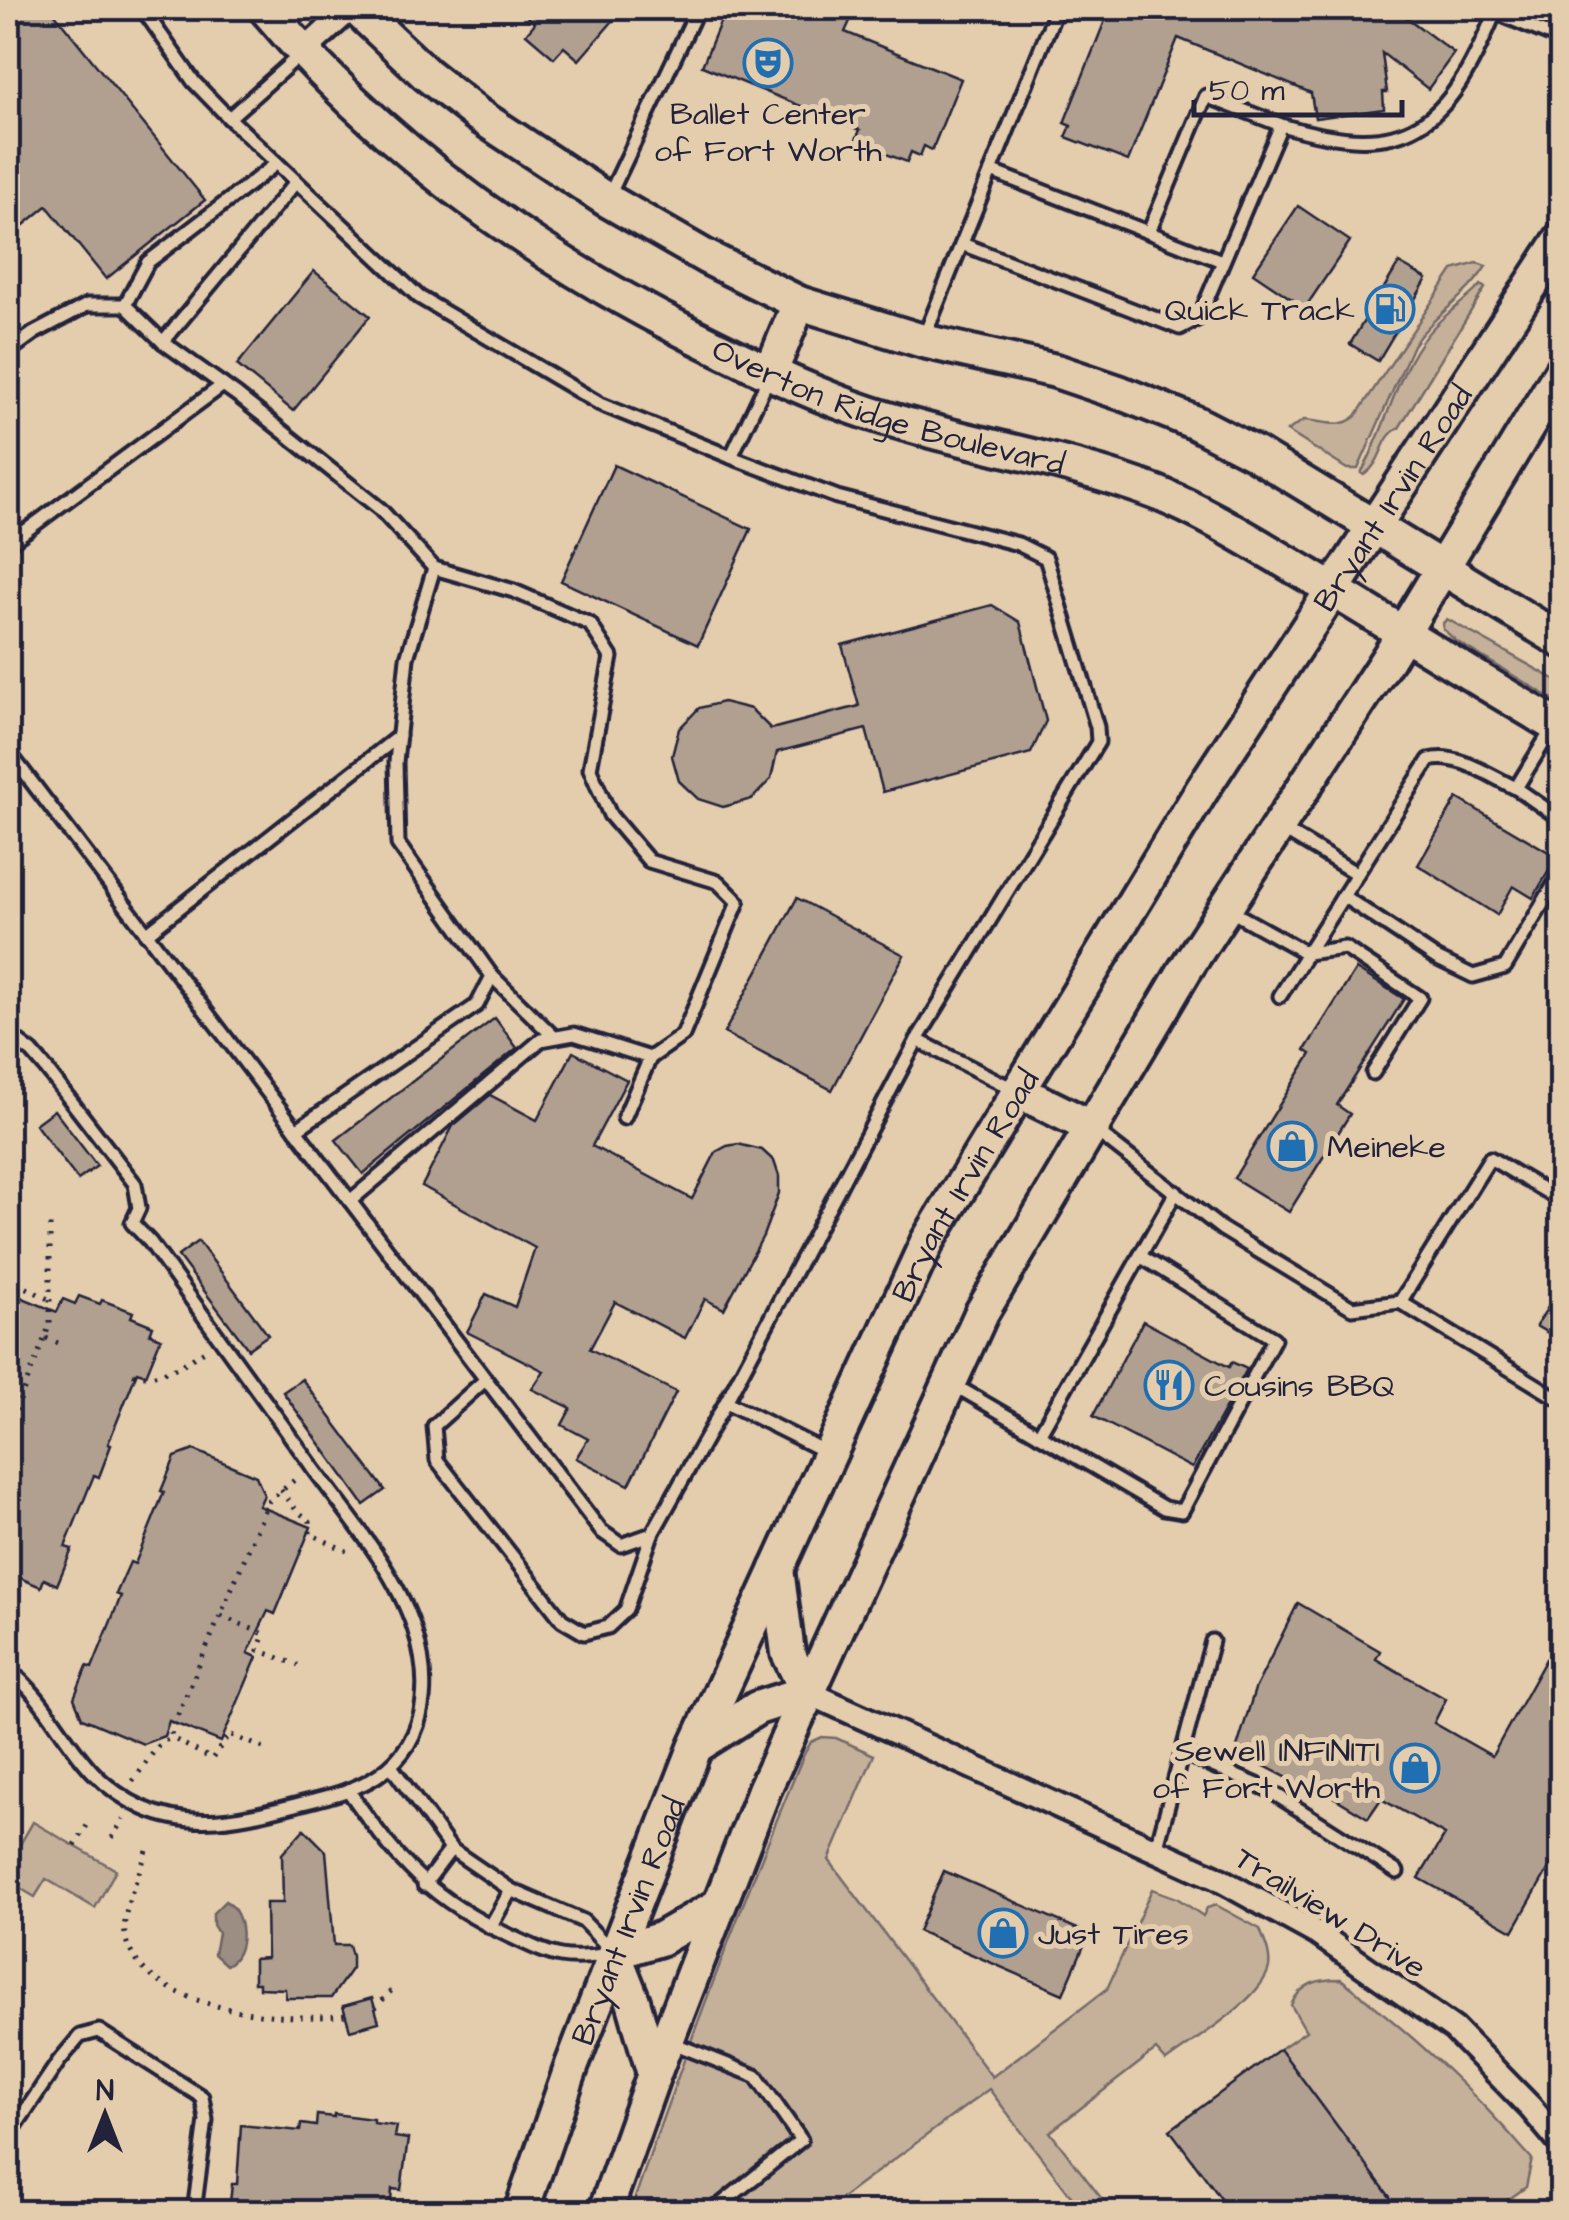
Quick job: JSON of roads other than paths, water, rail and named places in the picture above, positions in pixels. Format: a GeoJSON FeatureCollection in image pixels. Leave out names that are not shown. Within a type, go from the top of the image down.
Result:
{"type":"FeatureCollection","features":[{"type":"Feature","properties":{"kind":"main road","name":"Overton Ridge Boulevard"},"geometry":{"type":"LineString","coordinates":[[266,8],[303,52],[368,116],[456,192],[529,244],[638,307],[770,374],[852,407],[942,436],[1103,474],[1160,494],[1230,528],[1558,727]]}},
{"type":"Feature","properties":{"kind":"main road","name":"Overton Ridge Boulevard"},"geometry":{"type":"LineString","coordinates":[[354,8],[478,115],[607,200],[706,257],[799,302],[923,341],[1056,371],[1166,411],[1254,452],[1562,641]]}},
{"type":"Feature","properties":{"kind":"main road","name":"Bryant Irvin Road"},"geometry":{"type":"LineString","coordinates":[[521,2212],[614,1953],[695,1748],[926,1242],[1202,790],[1562,238]]}},
{"type":"Feature","properties":{"kind":"main road"},"geometry":{"type":"LineString","coordinates":[[770,374],[799,302]]}},
{"type":"Feature","properties":{"kind":"main road"},"geometry":{"type":"LineString","coordinates":[[606,2212],[717,1906],[807,1692],[982,1312],[1185,970],[1403,634],[1562,370]]}},
{"type":"Feature","properties":{"kind":"main road"},"geometry":{"type":"LineString","coordinates":[[1018,1091],[1092,1128]]}},
{"type":"Feature","properties":{"kind":"main road"},"geometry":{"type":"LineString","coordinates":[[777,1565],[788,1653],[807,1692]]}},
{"type":"Feature","properties":{"kind":"main road"},"geometry":{"type":"LineString","coordinates":[[695,1748],[757,1708],[807,1692]]}},
{"type":"Feature","properties":{"kind":"main road"},"geometry":{"type":"LineString","coordinates":[[654,2074],[614,1953],[660,1939],[717,1906]]}},
{"type":"Feature","properties":{"kind":"street"},"geometry":{"type":"LineString","coordinates":[[303,52],[354,8]]}},
{"type":"Feature","properties":{"kind":"street","name":"Trailview Drive"},"geometry":{"type":"LineString","coordinates":[[807,1692],[1215,1877],[1318,1934],[1454,2029],[1562,2145]]}},
{"type":"Feature","properties":{"kind":"lane"},"geometry":{"type":"LineString","coordinates":[[142,8],[194,82],[295,184],[418,298],[600,404],[837,497],[1018,544],[1046,558],[1097,727],[1098,742],[917,1040],[652,1534],[626,1610],[608,1627],[584,1634],[562,1620],[437,1460],[434,1426],[486,1380]]}},
{"type":"Feature","properties":{"kind":"lane"},"geometry":{"type":"LineString","coordinates":[[607,200],[698,8]]}},
{"type":"Feature","properties":{"kind":"lane"},"geometry":{"type":"LineString","coordinates":[[923,341],[1057,8]]}},
{"type":"Feature","properties":{"kind":"lane"},"geometry":{"type":"LineString","coordinates":[[1149,232],[1206,96],[1316,135],[1359,141],[1401,136],[1428,119],[1453,94],[1475,60],[1490,10],[1562,40]]}},
{"type":"Feature","properties":{"kind":"lane"},"geometry":{"type":"LineString","coordinates":[[229,118],[303,52]]}},
{"type":"Feature","properties":{"kind":"lane"},"geometry":{"type":"LineString","coordinates":[[962,244],[1180,328],[1199,318],[1281,125]]}},
{"type":"Feature","properties":{"kind":"lane"},"geometry":{"type":"LineString","coordinates":[[125,305],[148,262],[276,164]]}},
{"type":"Feature","properties":{"kind":"lane"},"geometry":{"type":"LineString","coordinates":[[991,171],[1222,262]]}},
{"type":"Feature","properties":{"kind":"lane"},"geometry":{"type":"LineString","coordinates":[[163,342],[295,184]]}},
{"type":"Feature","properties":{"kind":"lane"},"geometry":{"type":"LineString","coordinates":[[8,352],[34,332],[87,305],[125,305],[163,342],[380,509],[434,568],[514,591],[590,624],[611,656],[590,769],[610,815],[649,861],[718,882],[738,902],[683,1035],[650,1058],[624,1118]]}},
{"type":"Feature","properties":{"kind":"lane"},"geometry":{"type":"LineString","coordinates":[[730,457],[770,374]]}},
{"type":"Feature","properties":{"kind":"lane"},"geometry":{"type":"LineString","coordinates":[[10,536],[222,385]]}},
{"type":"Feature","properties":{"kind":"lane"},"geometry":{"type":"LineString","coordinates":[[434,568],[407,658],[396,762],[398,844],[492,976],[554,1038]]}},
{"type":"Feature","properties":{"kind":"lane"},"geometry":{"type":"LineString","coordinates":[[1516,788],[1558,727]]}},
{"type":"Feature","properties":{"kind":"lane"},"geometry":{"type":"LineString","coordinates":[[146,934],[399,736]]}},
{"type":"Feature","properties":{"kind":"lane"},"geometry":{"type":"LineString","coordinates":[[8,751],[600,1531],[621,1545],[652,1534]]}},
{"type":"Feature","properties":{"kind":"lane"},"geometry":{"type":"LineString","coordinates":[[1280,996],[1429,760],[1440,756],[1454,759],[1516,788],[1562,820]]}},
{"type":"Feature","properties":{"kind":"lane"},"geometry":{"type":"LineString","coordinates":[[1278,827],[1357,874]]}},
{"type":"Feature","properties":{"kind":"lane"},"geometry":{"type":"LineString","coordinates":[[1343,896],[1436,958],[1473,976],[1505,967],[1562,872]]}},
{"type":"Feature","properties":{"kind":"lane"},"geometry":{"type":"LineString","coordinates":[[1225,908],[1306,953],[1345,948],[1420,998],[1373,1074]]}},
{"type":"Feature","properties":{"kind":"lane"},"geometry":{"type":"LineString","coordinates":[[296,1130],[477,1005],[492,976]]}},
{"type":"Feature","properties":{"kind":"lane"},"geometry":{"type":"LineString","coordinates":[[8,1034],[44,1066],[135,1184],[139,1208],[132,1223],[150,1242],[379,1563],[412,1623],[418,1644],[424,1691],[422,1718],[409,1743],[390,1766],[348,1790],[233,1820],[187,1820],[147,1810],[110,1788],[91,1772],[30,1691],[8,1670]]}},
{"type":"Feature","properties":{"kind":"lane"},"geometry":{"type":"LineString","coordinates":[[350,1201],[541,1040],[574,1034],[650,1058]]}},
{"type":"Feature","properties":{"kind":"lane"},"geometry":{"type":"LineString","coordinates":[[917,1040],[1018,1091]]}},
{"type":"Feature","properties":{"kind":"lane"},"geometry":{"type":"LineString","coordinates":[[1092,1128],[1222,1229],[1352,1308],[1400,1302],[1562,1401]]}},
{"type":"Feature","properties":{"kind":"lane"},"geometry":{"type":"LineString","coordinates":[[1400,1302],[1490,1158],[1562,1201]]}},
{"type":"Feature","properties":{"kind":"lane"},"geometry":{"type":"LineString","coordinates":[[1040,1435],[1176,1192]]}},
{"type":"Feature","properties":{"kind":"lane"},"geometry":{"type":"LineString","coordinates":[[951,1383],[1164,1508],[1182,1511],[1274,1339],[1140,1256]]}},
{"type":"Feature","properties":{"kind":"lane"},"geometry":{"type":"LineString","coordinates":[[726,1402],[828,1454]]}},
{"type":"Feature","properties":{"kind":"lane"},"geometry":{"type":"LineString","coordinates":[[1156,1850],[1212,1641]]}},
{"type":"Feature","properties":{"kind":"lane"},"geometry":{"type":"LineString","coordinates":[[1182,1752],[1267,1789],[1398,1872]]}},
{"type":"Feature","properties":{"kind":"lane"},"geometry":{"type":"LineString","coordinates":[[390,1766],[451,1849],[511,1890],[583,1921],[614,1953]]}},
{"type":"Feature","properties":{"kind":"lane"},"geometry":{"type":"LineString","coordinates":[[348,1790],[390,1848],[424,1884],[490,1927],[568,1960],[614,1953]]}},
{"type":"Feature","properties":{"kind":"lane"},"geometry":{"type":"LineString","coordinates":[[424,1884],[451,1849]]}},
{"type":"Feature","properties":{"kind":"lane"},"geometry":{"type":"LineString","coordinates":[[490,1927],[511,1890]]}},
{"type":"Feature","properties":{"kind":"lane"},"geometry":{"type":"LineString","coordinates":[[8,2137],[59,2060],[80,2036],[99,2032],[202,2097],[206,2120],[194,2212]]}},
{"type":"Feature","properties":{"kind":"lane"},"geometry":{"type":"LineString","coordinates":[[666,2041],[756,2076],[801,2140],[720,2205],[718,2212]]}},
{"type":"Feature","properties":{"kind":"place","name":"Ballet Center of Fort Worth"},"geometry":{"type":"Point","coordinates":[768,63]}},
{"type":"Feature","properties":{"kind":"place","name":"Quick Track"},"geometry":{"type":"Point","coordinates":[1390,309]}},
{"type":"Feature","properties":{"kind":"place","name":"Meineke"},"geometry":{"type":"Point","coordinates":[1292,1146]}},
{"type":"Feature","properties":{"kind":"place","name":"Cousins BBQ"},"geometry":{"type":"Point","coordinates":[1169,1385]}},
{"type":"Feature","properties":{"kind":"place","name":"Sewell INFINITI of Fort Worth"},"geometry":{"type":"Point","coordinates":[1415,1768]}},
{"type":"Feature","properties":{"kind":"place","name":"Just Tires"},"geometry":{"type":"Point","coordinates":[1003,1933]}}]}
